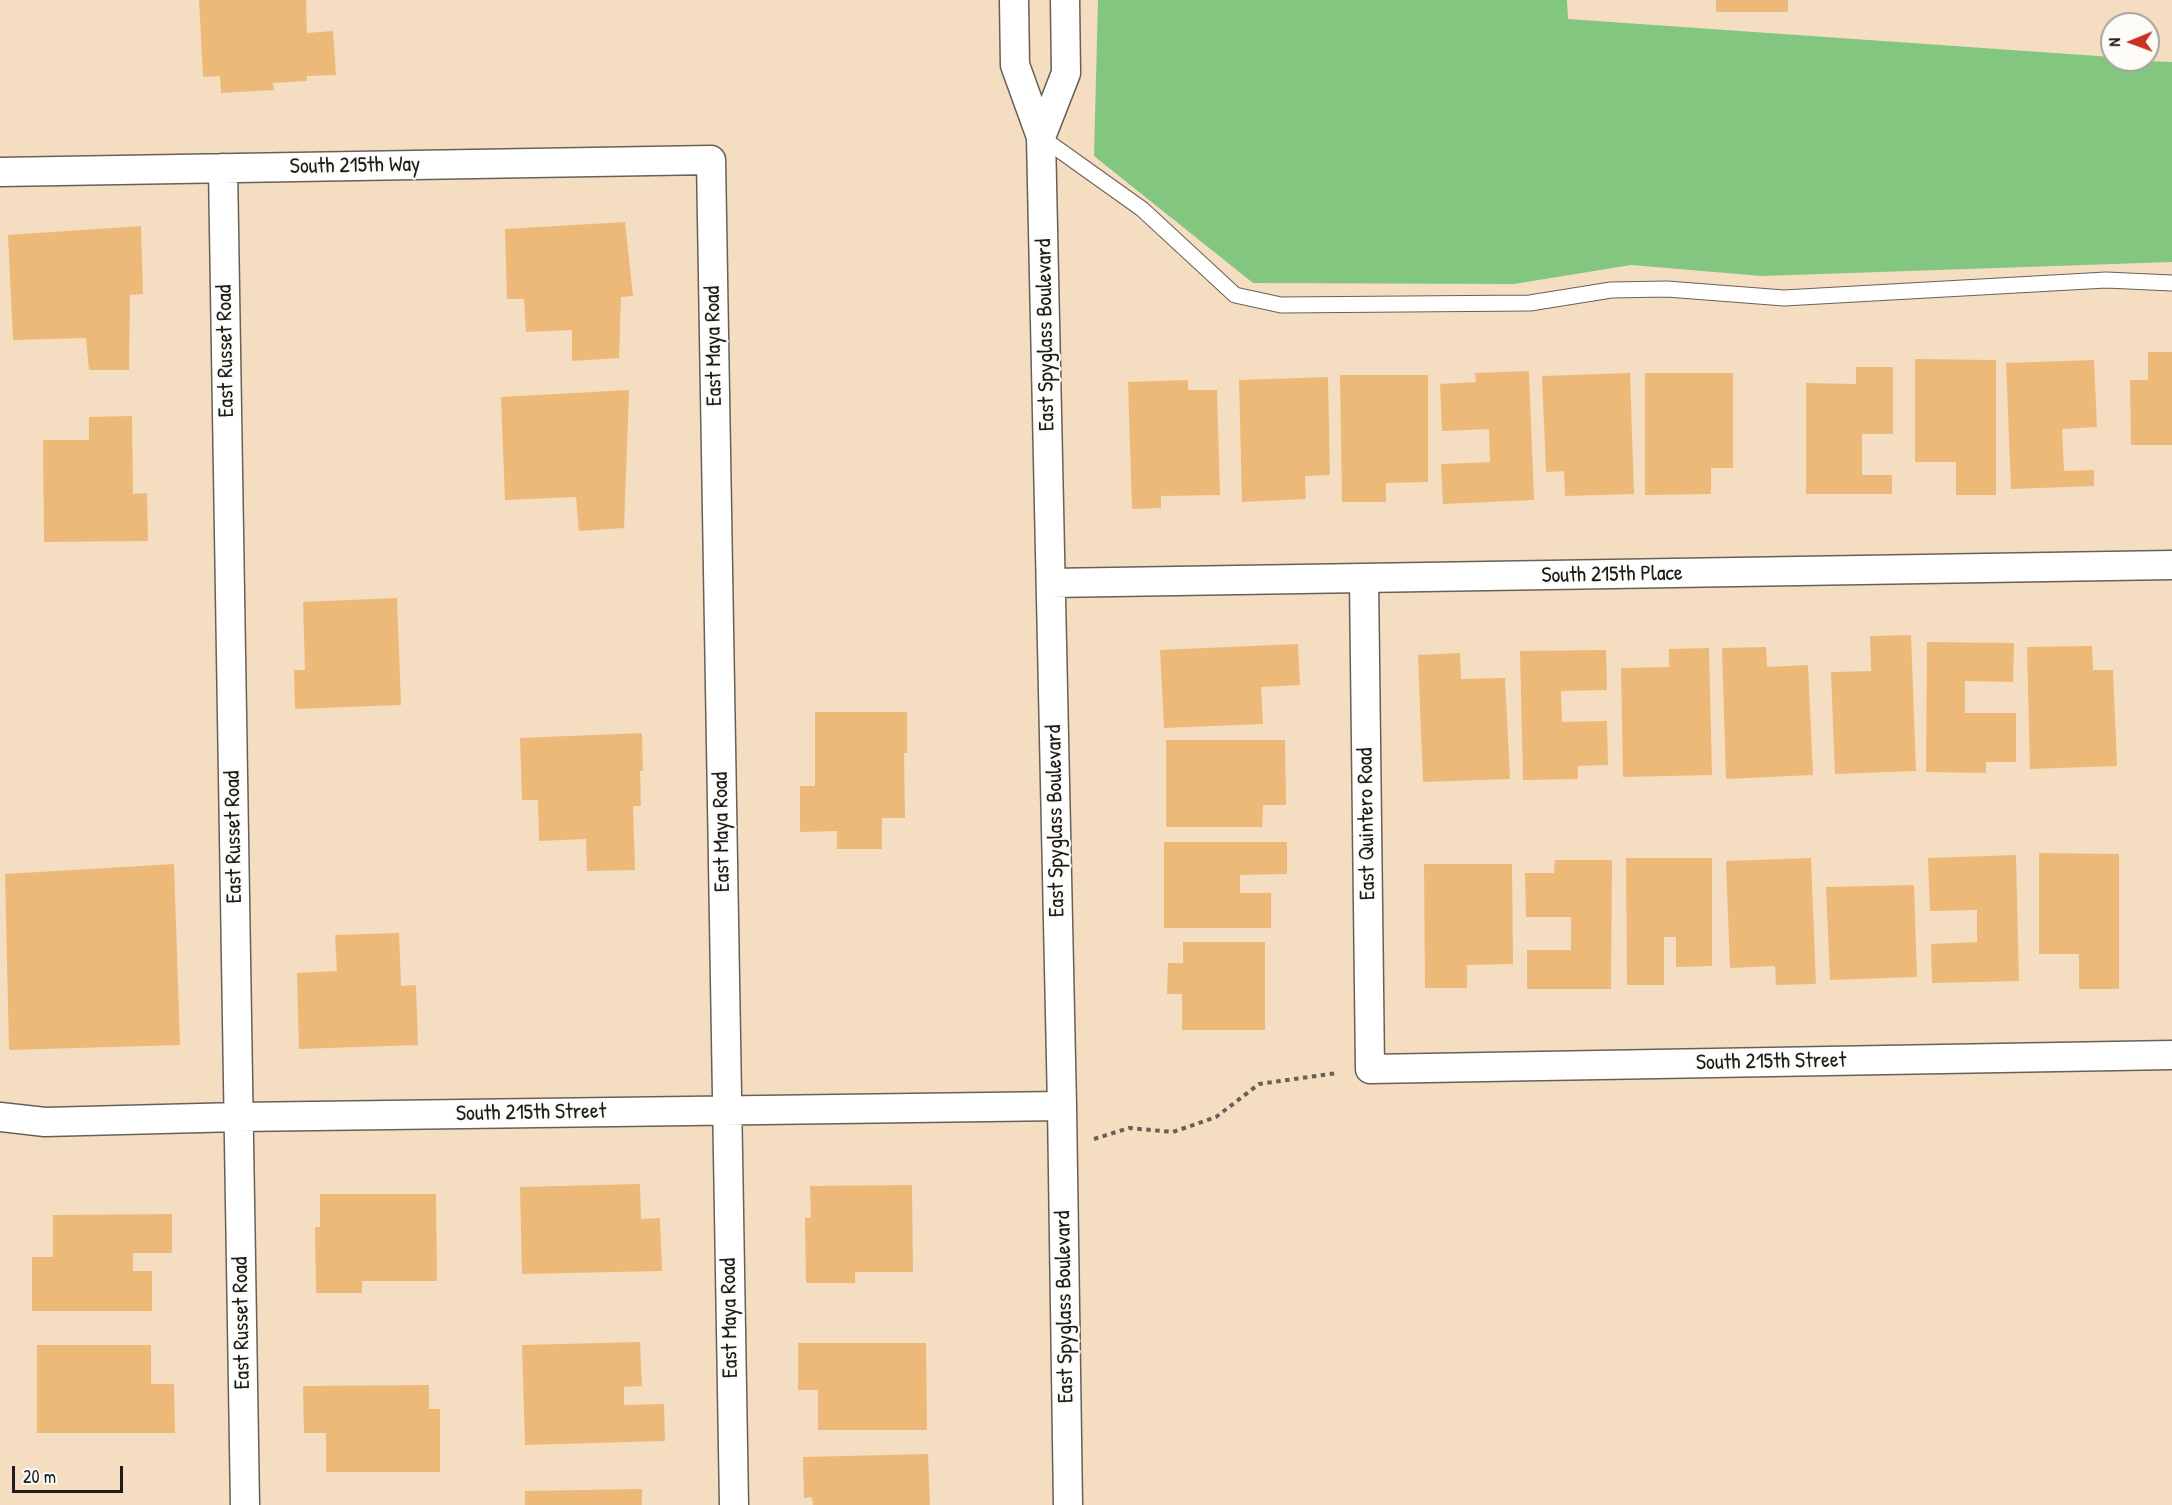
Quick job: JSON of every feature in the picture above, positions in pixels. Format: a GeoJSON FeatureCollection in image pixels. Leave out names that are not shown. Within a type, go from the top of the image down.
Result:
{"type":"FeatureCollection","features":[{"type":"Feature","properties":{"kind":"street","name":"East Spyglass Boulevard"},"geometry":{"type":"LineString","coordinates":[[1014,0],[1015,65],[1041,137],[1062,1106],[1068,1505]]}},
{"type":"Feature","properties":{"kind":"street","name":"East Spyglass Boulevard"},"geometry":{"type":"LineString","coordinates":[[1041,137],[1066,74],[1065,0]]}},
{"type":"Feature","properties":{"kind":"street","name":"South 215th Way"},"geometry":{"type":"LineString","coordinates":[[0,172],[711,160]]}},
{"type":"Feature","properties":{"kind":"street","name":"East Maya Road"},"geometry":{"type":"LineString","coordinates":[[711,160],[734,1505]]}},
{"type":"Feature","properties":{"kind":"street","name":"East Russet Road"},"geometry":{"type":"LineString","coordinates":[[223,168],[245,1505]]}},
{"type":"Feature","properties":{"kind":"street","name":"South 215th Place"},"geometry":{"type":"LineString","coordinates":[[1051,583],[2172,565]]}},
{"type":"Feature","properties":{"kind":"street","name":"East Quintero Road"},"geometry":{"type":"LineString","coordinates":[[1364,579],[1370,1069]]}},
{"type":"Feature","properties":{"kind":"street","name":"South 215th Street"},"geometry":{"type":"LineString","coordinates":[[1370,1069],[2172,1055]]}},
{"type":"Feature","properties":{"kind":"street","name":"South 215th Street"},"geometry":{"type":"LineString","coordinates":[[0,1117],[45,1122],[1062,1106]]}},
{"type":"Feature","properties":{"kind":"lane"},"geometry":{"type":"LineString","coordinates":[[1041,137],[1142,209],[1235,295],[1281,305],[1530,303],[1622,290],[1667,289],[1784,298],[2106,280],[2172,283]]}},
{"type":"Feature","properties":{"kind":"path"},"geometry":{"type":"LineString","coordinates":[[1062,1150],[1129,1128],[1173,1132],[1216,1118],[1259,1084],[1370,1069]]}},
{"type":"Feature","properties":{"kind":"green space"},"geometry":{"type":"Polygon","coordinates":[[[1098,0],[1567,0],[1568,19],[2100,56],[2100,72],[2160,72],[2160,62],[2172,62],[2172,262],[1762,276],[1631,265],[1514,284],[1253,283],[1094,156],[1098,0]]]}},
{"type":"Feature","properties":{"kind":"building"},"geometry":{"type":"Polygon","coordinates":[[[199,0],[306,0],[307,33],[333,31],[336,75],[307,76],[307,81],[273,83],[274,90],[221,93],[220,76],[203,77],[199,0]]]}},
{"type":"Feature","properties":{"kind":"building"},"geometry":{"type":"Polygon","coordinates":[[[1716,0],[1788,0],[1788,12],[1716,12],[1716,0]]]}},
{"type":"Feature","properties":{"kind":"building"},"geometry":{"type":"Polygon","coordinates":[[[625,222],[633,296],[621,297],[619,358],[572,361],[572,330],[526,332],[524,299],[507,299],[505,229],[625,222]]]}},
{"type":"Feature","properties":{"kind":"building"},"geometry":{"type":"Polygon","coordinates":[[[141,226],[143,294],[130,295],[129,370],[89,370],[86,338],[13,340],[8,235],[141,226]]]}},
{"type":"Feature","properties":{"kind":"building"},"geometry":{"type":"Polygon","coordinates":[[[2148,352],[2172,352],[2172,445],[2131,445],[2130,380],[2148,380],[2148,352]]]}},
{"type":"Feature","properties":{"kind":"building"},"geometry":{"type":"Polygon","coordinates":[[[1915,359],[1996,360],[1996,495],[1956,495],[1956,462],[1915,462],[1915,359]]]}},
{"type":"Feature","properties":{"kind":"building"},"geometry":{"type":"Polygon","coordinates":[[[2094,360],[2097,427],[2062,429],[2064,471],[2094,470],[2094,486],[2011,489],[2006,363],[2094,360]]]}},
{"type":"Feature","properties":{"kind":"building"},"geometry":{"type":"Polygon","coordinates":[[[1856,367],[1893,367],[1893,434],[1862,434],[1862,475],[1892,475],[1892,494],[1806,494],[1806,383],[1856,384],[1856,367]]]}},
{"type":"Feature","properties":{"kind":"building"},"geometry":{"type":"Polygon","coordinates":[[[1529,371],[1534,500],[1443,504],[1441,464],[1490,462],[1489,429],[1442,431],[1440,384],[1476,382],[1475,373],[1529,371]]]}},
{"type":"Feature","properties":{"kind":"building"},"geometry":{"type":"Polygon","coordinates":[[[1630,373],[1634,494],[1565,496],[1564,471],[1546,472],[1542,376],[1630,373]]]}},
{"type":"Feature","properties":{"kind":"building"},"geometry":{"type":"Polygon","coordinates":[[[1645,373],[1733,373],[1733,468],[1711,468],[1711,494],[1645,495],[1645,373]]]}},
{"type":"Feature","properties":{"kind":"building"},"geometry":{"type":"Polygon","coordinates":[[[1340,375],[1428,375],[1428,482],[1386,483],[1386,502],[1342,502],[1340,375]]]}},
{"type":"Feature","properties":{"kind":"building"},"geometry":{"type":"Polygon","coordinates":[[[1328,377],[1330,475],[1305,476],[1306,499],[1242,502],[1239,380],[1328,377]]]}},
{"type":"Feature","properties":{"kind":"building"},"geometry":{"type":"Polygon","coordinates":[[[1188,380],[1188,390],[1217,390],[1220,495],[1161,496],[1161,508],[1132,509],[1128,382],[1188,380]]]}},
{"type":"Feature","properties":{"kind":"building"},"geometry":{"type":"Polygon","coordinates":[[[629,390],[624,528],[579,531],[576,497],[505,500],[501,397],[629,390]]]}},
{"type":"Feature","properties":{"kind":"building"},"geometry":{"type":"Polygon","coordinates":[[[132,416],[133,494],[147,493],[148,541],[44,542],[43,440],[89,440],[89,417],[132,416]]]}},
{"type":"Feature","properties":{"kind":"building"},"geometry":{"type":"Polygon","coordinates":[[[397,598],[401,705],[295,709],[294,670],[305,670],[303,602],[397,598]]]}},
{"type":"Feature","properties":{"kind":"building"},"geometry":{"type":"Polygon","coordinates":[[[1911,635],[1916,771],[1835,774],[1831,672],[1871,671],[1870,636],[1911,635]]]}},
{"type":"Feature","properties":{"kind":"building"},"geometry":{"type":"Polygon","coordinates":[[[1927,642],[2014,643],[2013,682],[1965,681],[1965,713],[2016,713],[2016,762],[1986,762],[1986,773],[1926,772],[1927,642]]]}},
{"type":"Feature","properties":{"kind":"building"},"geometry":{"type":"Polygon","coordinates":[[[1298,644],[1300,685],[1261,687],[1263,724],[1164,728],[1160,650],[1298,644]]]}},
{"type":"Feature","properties":{"kind":"building"},"geometry":{"type":"Polygon","coordinates":[[[2092,646],[2093,670],[2113,670],[2117,766],[2030,769],[2027,647],[2092,646]]]}},
{"type":"Feature","properties":{"kind":"building"},"geometry":{"type":"Polygon","coordinates":[[[1766,647],[1767,667],[1808,665],[1813,775],[1726,779],[1722,648],[1766,647]]]}},
{"type":"Feature","properties":{"kind":"building"},"geometry":{"type":"Polygon","coordinates":[[[1709,648],[1712,775],[1623,777],[1621,668],[1669,667],[1669,649],[1709,648]]]}},
{"type":"Feature","properties":{"kind":"building"},"geometry":{"type":"Polygon","coordinates":[[[1606,650],[1607,690],[1561,691],[1562,722],[1607,721],[1608,765],[1578,766],[1578,779],[1523,780],[1520,651],[1606,650]]]}},
{"type":"Feature","properties":{"kind":"building"},"geometry":{"type":"Polygon","coordinates":[[[1460,653],[1461,679],[1505,678],[1510,779],[1423,782],[1418,655],[1460,653]]]}},
{"type":"Feature","properties":{"kind":"building"},"geometry":{"type":"Polygon","coordinates":[[[815,712],[907,712],[907,753],[904,753],[905,818],[882,818],[882,849],[837,849],[837,831],[800,832],[800,786],[815,786],[815,712]]]}},
{"type":"Feature","properties":{"kind":"building"},"geometry":{"type":"Polygon","coordinates":[[[642,733],[641,806],[633,806],[635,870],[587,871],[586,839],[539,841],[538,800],[522,800],[520,738],[642,733]]]}},
{"type":"Feature","properties":{"kind":"building"},"geometry":{"type":"Polygon","coordinates":[[[1166,740],[1285,740],[1286,805],[1263,805],[1262,827],[1166,827],[1166,740]]]}},
{"type":"Feature","properties":{"kind":"building"},"geometry":{"type":"Polygon","coordinates":[[[1164,842],[1287,842],[1287,874],[1240,875],[1240,893],[1271,893],[1271,928],[1164,928],[1164,842]]]}},
{"type":"Feature","properties":{"kind":"building"},"geometry":{"type":"Polygon","coordinates":[[[2039,853],[2119,854],[2119,989],[2079,989],[2079,954],[2039,954],[2039,853]]]}},
{"type":"Feature","properties":{"kind":"building"},"geometry":{"type":"Polygon","coordinates":[[[2016,855],[2019,981],[1932,983],[1931,944],[1977,942],[1977,910],[1930,911],[1928,858],[2016,855]]]}},
{"type":"Feature","properties":{"kind":"building"},"geometry":{"type":"Polygon","coordinates":[[[1626,858],[1712,858],[1712,966],[1676,967],[1676,937],[1664,937],[1664,985],[1627,985],[1626,858]]]}},
{"type":"Feature","properties":{"kind":"building"},"geometry":{"type":"Polygon","coordinates":[[[1811,858],[1816,984],[1776,985],[1775,966],[1730,968],[1726,861],[1811,858]]]}},
{"type":"Feature","properties":{"kind":"building"},"geometry":{"type":"Polygon","coordinates":[[[1555,860],[1612,860],[1611,989],[1527,989],[1527,950],[1571,950],[1571,917],[1526,917],[1525,873],[1554,873],[1555,860]]]}},
{"type":"Feature","properties":{"kind":"building"},"geometry":{"type":"Polygon","coordinates":[[[174,864],[180,1045],[9,1050],[5,874],[174,864]]]}},
{"type":"Feature","properties":{"kind":"building"},"geometry":{"type":"Polygon","coordinates":[[[1424,864],[1512,864],[1513,964],[1467,965],[1467,988],[1425,988],[1424,864]]]}},
{"type":"Feature","properties":{"kind":"building"},"geometry":{"type":"Polygon","coordinates":[[[1914,885],[1917,977],[1830,980],[1826,887],[1914,885]]]}},
{"type":"Feature","properties":{"kind":"building"},"geometry":{"type":"Polygon","coordinates":[[[399,933],[401,986],[416,985],[418,1045],[299,1049],[297,973],[337,971],[335,935],[399,933]]]}},
{"type":"Feature","properties":{"kind":"building"},"geometry":{"type":"Polygon","coordinates":[[[1183,942],[1265,942],[1265,1030],[1182,1030],[1182,994],[1167,994],[1168,963],[1183,963],[1183,942]]]}},
{"type":"Feature","properties":{"kind":"building"},"geometry":{"type":"Polygon","coordinates":[[[640,1184],[641,1219],[660,1218],[662,1271],[522,1274],[520,1187],[640,1184]]]}},
{"type":"Feature","properties":{"kind":"building"},"geometry":{"type":"Polygon","coordinates":[[[912,1185],[913,1272],[855,1272],[855,1283],[806,1283],[805,1218],[811,1218],[810,1186],[912,1185]]]}},
{"type":"Feature","properties":{"kind":"building"},"geometry":{"type":"Polygon","coordinates":[[[320,1194],[436,1194],[437,1281],[362,1281],[362,1293],[316,1293],[315,1227],[320,1227],[320,1194]]]}},
{"type":"Feature","properties":{"kind":"building"},"geometry":{"type":"Polygon","coordinates":[[[172,1214],[172,1253],[133,1253],[133,1271],[152,1271],[152,1311],[32,1311],[32,1257],[53,1257],[53,1215],[172,1214]]]}},
{"type":"Feature","properties":{"kind":"building"},"geometry":{"type":"Polygon","coordinates":[[[640,1342],[642,1386],[624,1387],[624,1405],[664,1404],[665,1441],[525,1445],[522,1345],[640,1342]]]}},
{"type":"Feature","properties":{"kind":"building"},"geometry":{"type":"Polygon","coordinates":[[[798,1343],[926,1343],[927,1430],[818,1430],[818,1390],[798,1390],[798,1343]]]}},
{"type":"Feature","properties":{"kind":"building"},"geometry":{"type":"Polygon","coordinates":[[[37,1345],[151,1345],[151,1384],[174,1384],[175,1433],[37,1433],[37,1345]]]}},
{"type":"Feature","properties":{"kind":"building"},"geometry":{"type":"Polygon","coordinates":[[[429,1385],[429,1409],[440,1409],[440,1472],[326,1472],[326,1433],[304,1433],[303,1386],[429,1385]]]}},
{"type":"Feature","properties":{"kind":"building"},"geometry":{"type":"Polygon","coordinates":[[[928,1454],[930,1505],[813,1505],[812,1497],[804,1498],[803,1457],[928,1454]]]}},
{"type":"Feature","properties":{"kind":"building"},"geometry":{"type":"Polygon","coordinates":[[[642,1489],[642,1505],[525,1505],[525,1491],[642,1489]]]}}]}
